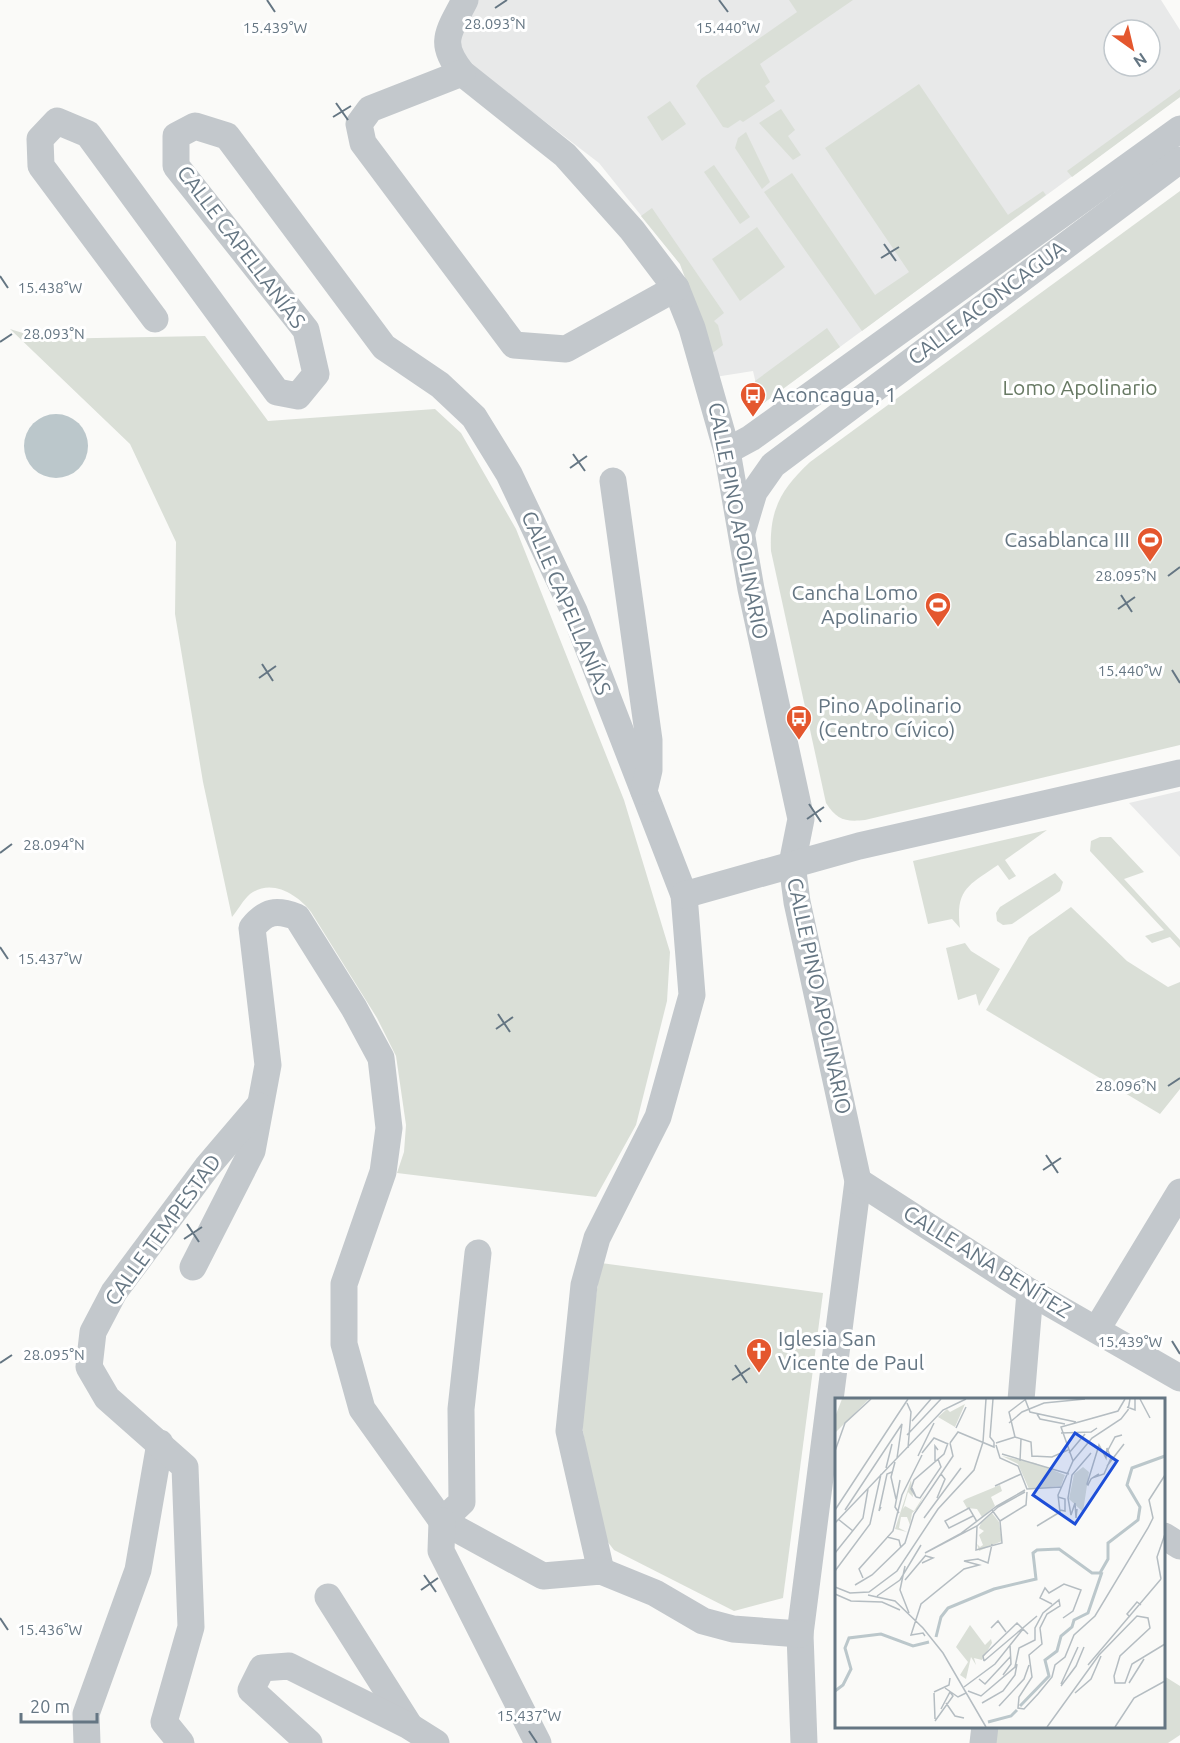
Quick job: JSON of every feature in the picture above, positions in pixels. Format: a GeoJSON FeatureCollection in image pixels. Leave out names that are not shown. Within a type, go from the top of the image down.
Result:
{"type":"FeatureCollection","features":[{"type":"Feature","properties":{"kind":"street","name":"CALLE PINO APOLINARIO"},"geometry":{"type":"LineString","coordinates":[[465,0],[446,43],[448,56],[462,73],[565,155],[632,230],[676,288],[693,328],[727,452],[741,536],[801,819],[792,864],[797,902],[858,1181],[836,1398]]}},
{"type":"Feature","properties":{"kind":"street"},"geometry":{"type":"LineString","coordinates":[[462,73],[370,109],[359,124],[363,143],[514,345],[566,349],[676,288]]}},
{"type":"Feature","properties":{"kind":"street","name":"CALLE CAPELLANÍAS"},"geometry":{"type":"LineString","coordinates":[[155,319],[40,166],[40,139],[57,121],[88,134],[277,392],[298,396],[316,374],[306,330],[176,166],[176,136],[195,126],[227,136],[384,347],[440,385],[474,417],[509,474],[574,611],[684,895],[692,995],[658,1117],[597,1238],[584,1285],[569,1431],[601,1571]]}},
{"type":"Feature","properties":{"kind":"street","name":"CALLE ACONCAGUA"},"geometry":{"type":"LineString","coordinates":[[727,452],[770,425],[1180,129]]}},
{"type":"Feature","properties":{"kind":"street","name":"CALLE ACONCAGUA"},"geometry":{"type":"LineString","coordinates":[[741,536],[754,492],[773,465],[1180,160]]}},
{"type":"Feature","properties":{"kind":"street","name":"CALLE CAPELLANÍAS"},"geometry":{"type":"LineString","coordinates":[[613,481],[649,740],[649,770],[643,792]]}},
{"type":"Feature","properties":{"kind":"street"},"geometry":{"type":"LineString","coordinates":[[684,895],[792,864],[1180,773]]}},
{"type":"Feature","properties":{"kind":"street","name":"CALLE TEMPESTAD"},"geometry":{"type":"LineString","coordinates":[[193,1267],[252,1151],[268,1065],[252,928],[264,914],[281,910],[297,916],[354,1008],[381,1058],[389,1128],[383,1172],[344,1284],[344,1344],[362,1409],[442,1521],[543,1576],[601,1571],[655,1593],[703,1621],[732,1629],[800,1634]]}},
{"type":"Feature","properties":{"kind":"street","name":"CALLE TEMPESTAD"},"geometry":{"type":"LineString","coordinates":[[182,1743],[164,1722],[191,1627],[185,1467],[107,1398],[89,1367],[93,1332],[120,1283],[207,1167],[259,1106]]}},
{"type":"Feature","properties":{"kind":"street","name":"CALLE ANA BENÍTEZ"},"geometry":{"type":"LineString","coordinates":[[858,1181],[1030,1292],[1180,1378]]}},
{"type":"Feature","properties":{"kind":"street"},"geometry":{"type":"LineString","coordinates":[[1097,1329],[1180,1192]]}},
{"type":"Feature","properties":{"kind":"street"},"geometry":{"type":"LineString","coordinates":[[478,1253],[460,1409],[462,1502],[442,1521],[441,1551],[538,1743]]}},
{"type":"Feature","properties":{"kind":"street"},"geometry":{"type":"LineString","coordinates":[[1021,1398],[1030,1292]]}},
{"type":"Feature","properties":{"kind":"street","name":"CALLE PINO APOLINARIO"},"geometry":{"type":"LineString","coordinates":[[804,1743],[800,1634],[828,1478],[835,1409]]}},
{"type":"Feature","properties":{"kind":"street"},"geometry":{"type":"LineString","coordinates":[[87,1743],[86,1714],[138,1570],[160,1443]]}},
{"type":"Feature","properties":{"kind":"street"},"geometry":{"type":"LineString","coordinates":[[1165,1537],[1180,1546]]}},
{"type":"Feature","properties":{"kind":"street"},"geometry":{"type":"LineString","coordinates":[[328,1597],[409,1726]]}},
{"type":"Feature","properties":{"kind":"street"},"geometry":{"type":"LineString","coordinates":[[309,1743],[251,1690],[262,1668],[289,1666],[409,1726],[436,1743]]}},
{"type":"Feature","properties":{"kind":"street"},"geometry":{"type":"LineString","coordinates":[[983,1743],[984,1728]]}},
{"type":"Feature","properties":{"kind":"shaded area"},"geometry":{"type":"Polygon","coordinates":[[[477,0],[1161,0],[1180,30],[1180,97],[761,405],[753,371],[715,377],[704,328],[680,264],[599,163],[466,61],[461,53],[459,34],[477,0]]]}},
{"type":"Feature","properties":{"kind":"shaded area"},"geometry":{"type":"Polygon","coordinates":[[[56,414],[74,420],[82,428],[88,446],[82,464],[74,472],[56,478],[38,472],[30,464],[24,446],[30,428],[38,420],[56,414]]]}},
{"type":"Feature","properties":{"kind":"shaded area"},"geometry":{"type":"Polygon","coordinates":[[[1180,791],[1180,857],[1129,803],[1180,791]]]}},
{"type":"Feature","properties":{"kind":"green space"},"geometry":{"type":"Polygon","coordinates":[[[789,0],[853,0],[760,64],[770,82],[765,86],[775,101],[743,122],[740,120],[728,128],[723,127],[696,86],[701,79],[797,12],[789,0]]]}},
{"type":"Feature","properties":{"kind":"green space"},"geometry":{"type":"Polygon","coordinates":[[[919,84],[1008,215],[1043,191],[1046,195],[862,331],[764,192],[792,173],[875,295],[909,272],[825,148],[919,84]]]}},
{"type":"Feature","properties":{"kind":"green space"},"geometry":{"type":"Polygon","coordinates":[[[1180,89],[1180,97],[1072,177],[1067,171],[1180,89]]]}},
{"type":"Feature","properties":{"kind":"green space"},"geometry":{"type":"Polygon","coordinates":[[[670,101],[686,124],[662,141],[647,117],[670,101]]]}},
{"type":"Feature","properties":{"kind":"green space"},"geometry":{"type":"Polygon","coordinates":[[[781,109],[795,130],[788,136],[801,155],[793,160],[759,123],[781,109]]]}},
{"type":"Feature","properties":{"kind":"green space"},"geometry":{"type":"Polygon","coordinates":[[[746,132],[770,182],[762,189],[735,148],[738,138],[746,132]]]}},
{"type":"Feature","properties":{"kind":"green space"},"geometry":{"type":"Polygon","coordinates":[[[714,165],[750,217],[740,224],[704,172],[714,165]]]}},
{"type":"Feature","properties":{"kind":"green space","name":"Lomo Apolinario"},"geometry":{"type":"Polygon","coordinates":[[[1180,191],[1180,745],[865,820],[842,819],[826,803],[771,551],[772,524],[784,491],[810,462],[1180,191]]]}},
{"type":"Feature","properties":{"kind":"green space"},"geometry":{"type":"Polygon","coordinates":[[[652,208],[724,313],[714,321],[718,325],[723,345],[710,355],[704,328],[680,264],[641,216],[652,208]]]}},
{"type":"Feature","properties":{"kind":"green space"},"geometry":{"type":"Polygon","coordinates":[[[757,227],[785,267],[740,301],[712,259],[757,227]]]}},
{"type":"Feature","properties":{"kind":"green space"},"geometry":{"type":"Polygon","coordinates":[[[827,328],[840,347],[761,405],[755,381],[827,328]]]}},
{"type":"Feature","properties":{"kind":"green space"},"geometry":{"type":"Polygon","coordinates":[[[10,329],[42,339],[205,336],[268,421],[435,409],[461,433],[516,529],[624,800],[670,952],[667,1001],[636,1125],[596,1197],[397,1173],[404,1152],[406,1125],[396,1056],[377,1018],[311,912],[292,895],[276,888],[267,888],[258,889],[250,894],[232,917],[203,782],[175,614],[176,542],[130,444],[10,329]]]}},
{"type":"Feature","properties":{"kind":"green space"},"geometry":{"type":"Polygon","coordinates":[[[1047,830],[1005,860],[1016,876],[1009,880],[998,865],[966,889],[960,905],[960,928],[952,919],[928,924],[913,861],[1047,830]]]}},
{"type":"Feature","properties":{"kind":"green space"},"geometry":{"type":"Polygon","coordinates":[[[1100,837],[1111,837],[1144,872],[1124,879],[1180,940],[1180,948],[1170,937],[1152,943],[1145,936],[1164,930],[1090,851],[1091,841],[1100,837]]]}},
{"type":"Feature","properties":{"kind":"green space"},"geometry":{"type":"Polygon","coordinates":[[[1055,873],[1063,882],[1060,891],[1012,924],[1003,925],[997,921],[996,913],[1000,907],[1055,873]]]}},
{"type":"Feature","properties":{"kind":"green space"},"geometry":{"type":"Polygon","coordinates":[[[1071,907],[1127,961],[1168,987],[1180,982],[1180,1089],[1160,1114],[986,1010],[1029,937],[1071,907]]]}},
{"type":"Feature","properties":{"kind":"green space"},"geometry":{"type":"Polygon","coordinates":[[[965,943],[971,951],[1000,969],[979,1006],[976,994],[958,1000],[946,948],[965,943]]]}},
{"type":"Feature","properties":{"kind":"green space"},"geometry":{"type":"Polygon","coordinates":[[[601,1263],[823,1293],[783,1598],[734,1611],[614,1550],[600,1532],[579,1408],[601,1263]]]}},
{"type":"Feature","properties":{"kind":"green space"},"geometry":{"type":"Polygon","coordinates":[[[1165,1677],[1180,1686],[1180,1735],[1168,1743],[995,1743],[997,1728],[1165,1728],[1165,1677]]]}},
{"type":"Feature","properties":{"kind":"place","name":"Aconcagua, 1"},"geometry":{"type":"Point","coordinates":[753,418]}},
{"type":"Feature","properties":{"kind":"place","name":"Casablanca III"},"geometry":{"type":"Point","coordinates":[1150,563]}},
{"type":"Feature","properties":{"kind":"place","name":"Cancha Lomo Apolinario"},"geometry":{"type":"Point","coordinates":[938,628]}},
{"type":"Feature","properties":{"kind":"place","name":"Pino Apolinario (Centro Cívico)"},"geometry":{"type":"Point","coordinates":[799,741]}},
{"type":"Feature","properties":{"kind":"place","name":"Iglesia San Vicente de Paul"},"geometry":{"type":"Point","coordinates":[759,1374]}}]}
